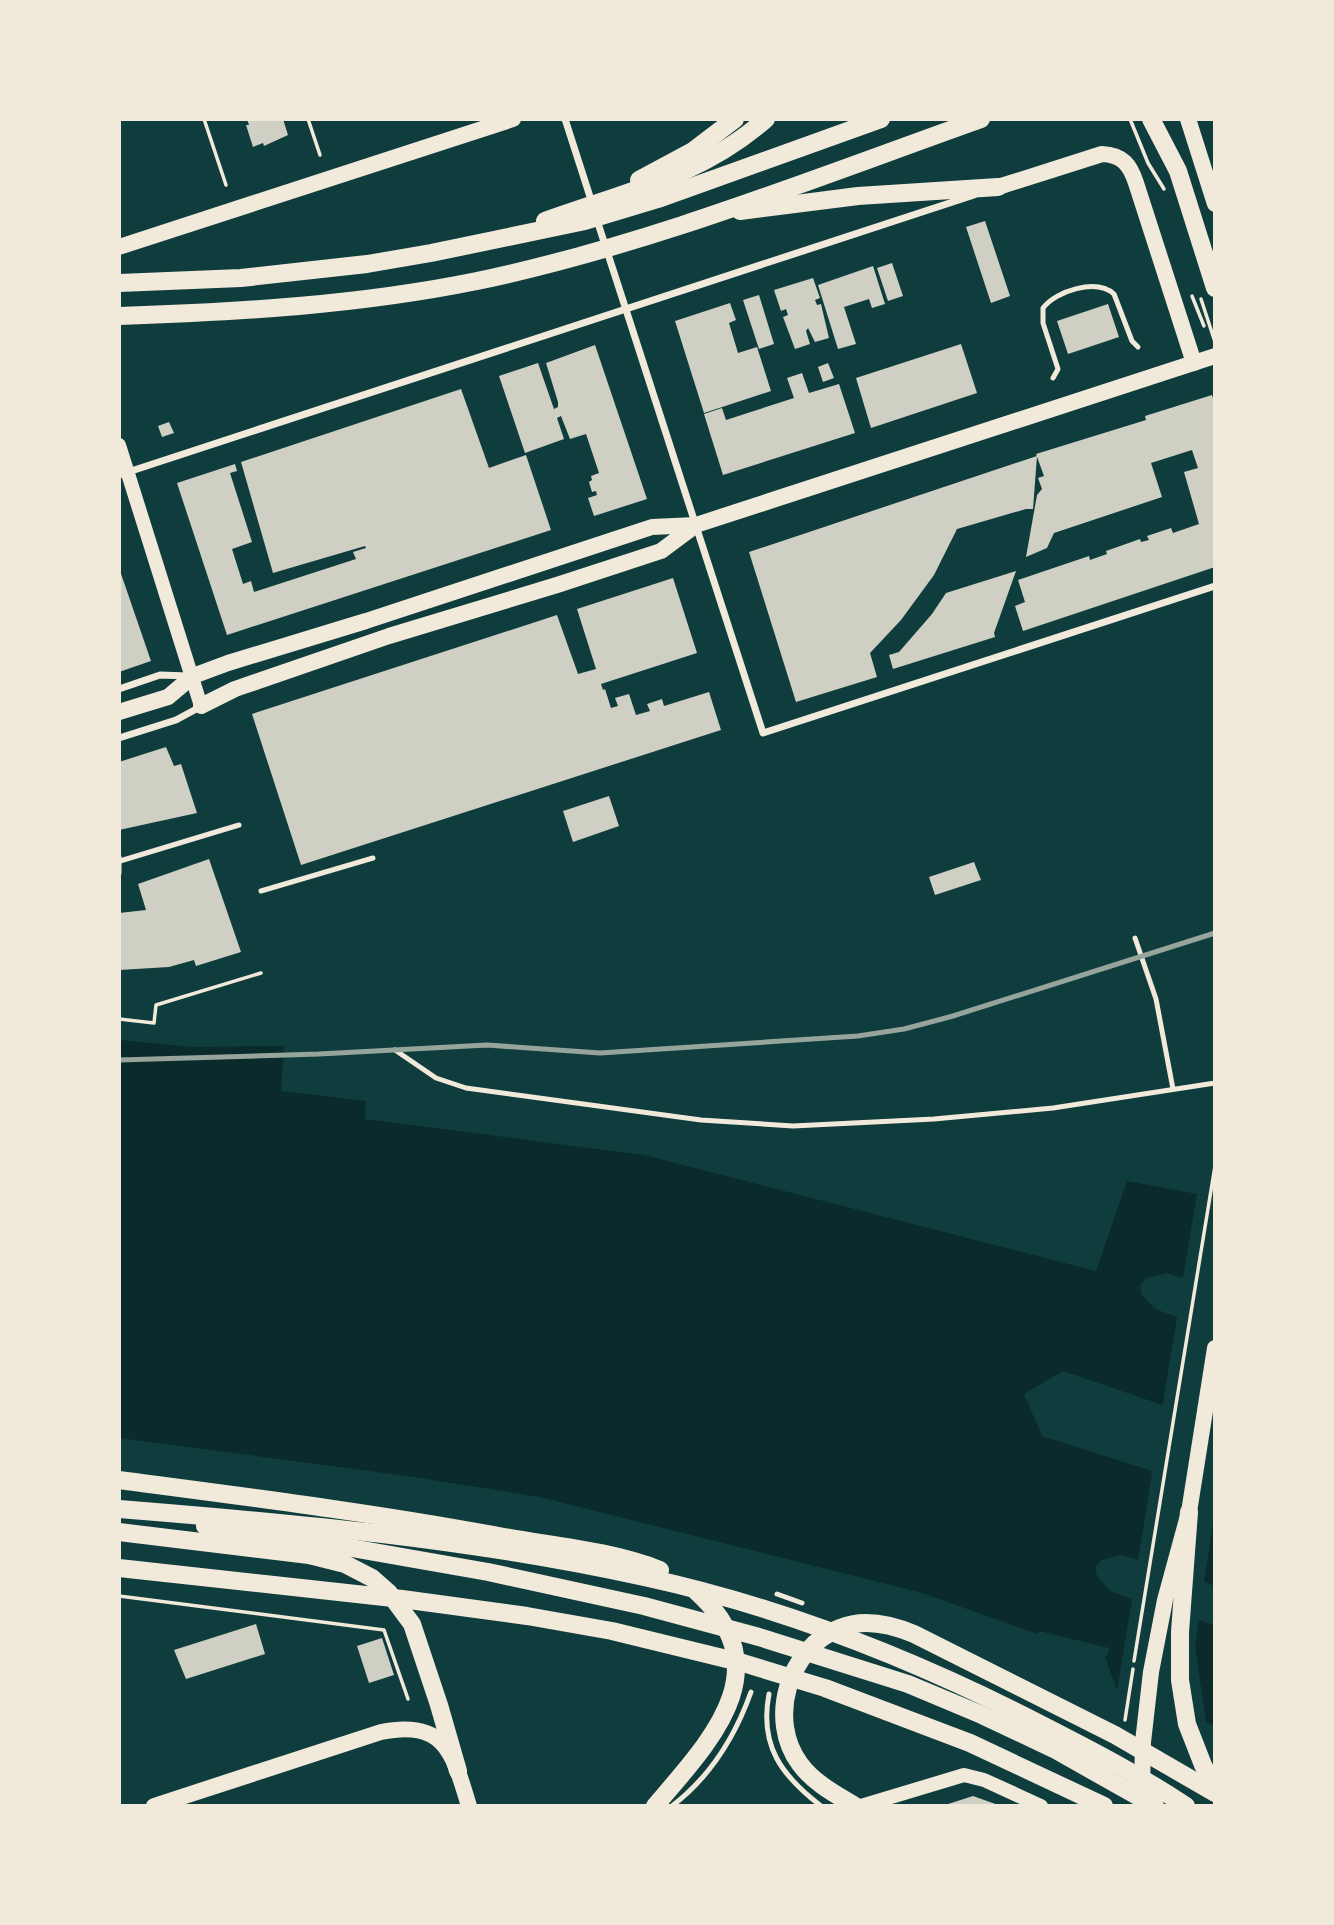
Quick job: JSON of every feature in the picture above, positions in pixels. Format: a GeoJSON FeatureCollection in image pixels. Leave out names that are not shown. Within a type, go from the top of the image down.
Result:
{"type":"FeatureCollection","features":[{"type":"Feature","properties":{"kind":"highway"},"geometry":{"type":"LineString","coordinates":[[654,186],[735,119]]}},
{"type":"Feature","properties":{"kind":"highway"},"geometry":{"type":"LineString","coordinates":[[119,284],[266,275],[367,264],[496,239],[542,226],[585,221],[713,158],[766,119]]}},
{"type":"Feature","properties":{"kind":"highway"},"geometry":{"type":"LineString","coordinates":[[542,226],[579,208],[881,119]]}},
{"type":"Feature","properties":{"kind":"highway"},"geometry":{"type":"LineString","coordinates":[[119,316],[287,308],[351,301],[447,286],[540,265],[602,249],[709,215],[981,119]]}},
{"type":"Feature","properties":{"kind":"highway"},"geometry":{"type":"LineString","coordinates":[[1151,119],[1178,171],[1207,289]]}},
{"type":"Feature","properties":{"kind":"highway"},"geometry":{"type":"LineString","coordinates":[[709,215],[858,196],[998,187]]}},
{"type":"Feature","properties":{"kind":"highway"},"geometry":{"type":"LineString","coordinates":[[119,1479],[389,1517],[570,1548],[652,1567],[689,1585],[719,1615],[730,1634],[736,1654],[736,1675],[729,1699],[712,1736],[655,1806]]}},
{"type":"Feature","properties":{"kind":"highway"},"geometry":{"type":"LineString","coordinates":[[119,1510],[245,1519],[544,1557],[633,1574],[763,1608],[845,1637],[958,1684],[1131,1772],[1186,1806]]}},
{"type":"Feature","properties":{"kind":"highway"},"geometry":{"type":"LineString","coordinates":[[119,1510],[243,1534],[340,1546],[488,1572],[718,1625],[932,1693],[1054,1749],[1155,1806]]}},
{"type":"Feature","properties":{"kind":"highway"},"geometry":{"type":"LineString","coordinates":[[1189,1512],[1180,1632],[1180,1680],[1187,1724],[1215,1791]]}},
{"type":"Feature","properties":{"kind":"highway"},"geometry":{"type":"LineString","coordinates":[[119,1532],[309,1555],[345,1564],[372,1578],[390,1593],[412,1624],[458,1771]]}},
{"type":"Feature","properties":{"kind":"highway"},"geometry":{"type":"LineString","coordinates":[[119,1568],[402,1599],[612,1631],[743,1663],[825,1688],[970,1743],[1104,1806]]}},
{"type":"Feature","properties":{"kind":"highway"},"geometry":{"type":"LineString","coordinates":[[858,1806],[818,1783],[799,1763],[786,1734],[784,1712],[790,1679],[810,1650],[838,1628],[870,1623],[892,1626],[914,1634],[1115,1735],[1215,1791]]}},
{"type":"Feature","properties":{"kind":"main road"},"geometry":{"type":"LineString","coordinates":[[119,247],[513,119]]}},
{"type":"Feature","properties":{"kind":"main road"},"geometry":{"type":"LineString","coordinates":[[1188,119],[1215,204]]}},
{"type":"Feature","properties":{"kind":"main road"},"geometry":{"type":"LineString","coordinates":[[998,187],[1102,154],[1117,156],[1127,163],[1194,363]]}},
{"type":"Feature","properties":{"kind":"main road"},"geometry":{"type":"LineString","coordinates":[[119,712],[168,697],[193,677],[652,527],[696,525],[1215,356]]}},
{"type":"Feature","properties":{"kind":"main road"},"geometry":{"type":"LineString","coordinates":[[119,445],[123,474],[201,706],[235,689],[388,636],[557,586],[661,551],[696,525]]}},
{"type":"Feature","properties":{"kind":"main road"},"geometry":{"type":"LineString","coordinates":[[1142,1806],[1143,1742],[1151,1672],[1165,1600],[1189,1512],[1215,1349]]}},
{"type":"Feature","properties":{"kind":"main road"},"geometry":{"type":"LineString","coordinates":[[154,1806],[381,1732],[404,1728],[423,1731],[444,1745],[458,1771],[468,1806]]}},
{"type":"Feature","properties":{"kind":"main road"},"geometry":{"type":"LineString","coordinates":[[858,1806],[955,1777],[975,1776],[1041,1806]]}},
{"type":"Feature","properties":{"kind":"street"},"geometry":{"type":"LineString","coordinates":[[565,119],[763,733],[1215,586]]}},
{"type":"Feature","properties":{"kind":"street"},"geometry":{"type":"LineString","coordinates":[[123,474],[998,187]]}},
{"type":"Feature","properties":{"kind":"street"},"geometry":{"type":"LineString","coordinates":[[119,689],[160,675],[193,677]]}},
{"type":"Feature","properties":{"kind":"street"},"geometry":{"type":"LineString","coordinates":[[119,738],[177,720],[201,706]]}},
{"type":"Feature","properties":{"kind":"lane"},"geometry":{"type":"LineString","coordinates":[[1053,378],[1058,369],[1044,323],[1043,308],[1051,298],[1093,286],[1109,290],[1114,294],[1132,341],[1138,347]]}},
{"type":"Feature","properties":{"kind":"lane"},"geometry":{"type":"LineString","coordinates":[[119,873],[120,859],[239,825]]}},
{"type":"Feature","properties":{"kind":"lane"},"geometry":{"type":"LineString","coordinates":[[261,891],[373,858]]}},
{"type":"Feature","properties":{"kind":"lane"},"geometry":{"type":"LineString","coordinates":[[1135,938],[1159,1012],[1173,1089]]}},
{"type":"Feature","properties":{"kind":"lane"},"geometry":{"type":"LineString","coordinates":[[395,1050],[436,1078],[466,1088],[701,1120],[766,1125],[820,1126],[1053,1108],[1215,1083]]}},
{"type":"Feature","properties":{"kind":"lane"},"geometry":{"type":"LineString","coordinates":[[777,1594],[802,1603]]}},
{"type":"Feature","properties":{"kind":"lane"},"geometry":{"type":"LineString","coordinates":[[672,1806],[696,1786],[719,1758],[737,1726],[751,1692]]}},
{"type":"Feature","properties":{"kind":"lane"},"geometry":{"type":"LineString","coordinates":[[769,1695],[769,1736],[776,1760],[790,1779],[821,1806]]}},
{"type":"Feature","properties":{"kind":"path"},"geometry":{"type":"LineString","coordinates":[[204,119],[226,185]]}},
{"type":"Feature","properties":{"kind":"path"},"geometry":{"type":"LineString","coordinates":[[308,119],[320,155]]}},
{"type":"Feature","properties":{"kind":"path"},"geometry":{"type":"LineString","coordinates":[[1130,119],[1148,163],[1166,193]]}},
{"type":"Feature","properties":{"kind":"path"},"geometry":{"type":"LineString","coordinates":[[1207,289],[1206,315],[1215,343]]}},
{"type":"Feature","properties":{"kind":"path"},"geometry":{"type":"LineString","coordinates":[[119,1019],[153,1023],[156,1004],[261,973]]}},
{"type":"Feature","properties":{"kind":"path"},"geometry":{"type":"LineString","coordinates":[[1147,1587],[1215,1166]]}},
{"type":"Feature","properties":{"kind":"path"},"geometry":{"type":"LineString","coordinates":[[119,1596],[384,1630],[408,1699]]}},
{"type":"Feature","properties":{"kind":"water"},"geometry":{"type":"Polygon","coordinates":[[[119,1040],[193,1047],[284,1046],[281,1091],[366,1101],[365,1119],[644,1155],[1096,1271],[1127,1181],[1197,1194],[1215,1179],[1215,1423],[1063,1371],[1024,1394],[1042,1436],[1215,1491],[1215,1725],[1117,1691],[1105,1656],[1108,1655],[1109,1648],[1039,1631],[1038,1634],[922,1593],[540,1497],[407,1476],[119,1438],[119,1040]]]}},
{"type":"Feature","properties":{"kind":"pier"},"geometry":{"type":"Polygon","coordinates":[[[1215,1179],[1215,1426],[1162,1409],[1177,1317],[1155,1309],[1141,1294],[1140,1285],[1147,1278],[1166,1273],[1183,1278],[1197,1194],[1215,1179]]]}},
{"type":"Feature","properties":{"kind":"pier"},"geometry":{"type":"Polygon","coordinates":[[[1153,1468],[1215,1488],[1215,1510],[1204,1582],[1215,1586],[1215,1625],[1199,1620],[1195,1646],[1206,1722],[1117,1691],[1132,1599],[1110,1591],[1097,1576],[1095,1567],[1102,1560],[1121,1555],[1138,1560],[1153,1468]]]}},
{"type":"Feature","properties":{"kind":"building"},"geometry":{"type":"Polygon","coordinates":[[[247,119],[283,119],[288,135],[264,146],[263,143],[253,147],[246,125],[249,125],[247,119]]]}},
{"type":"Feature","properties":{"kind":"building"},"geometry":{"type":"Polygon","coordinates":[[[985,221],[1010,296],[991,303],[966,227],[985,221]]]}},
{"type":"Feature","properties":{"kind":"building"},"geometry":{"type":"Polygon","coordinates":[[[892,263],[903,296],[888,301],[877,268],[892,263]]]}},
{"type":"Feature","properties":{"kind":"building"},"geometry":{"type":"Polygon","coordinates":[[[873,266],[885,304],[872,308],[869,299],[844,307],[856,344],[838,349],[818,285],[873,266]]]}},
{"type":"Feature","properties":{"kind":"building"},"geometry":{"type":"Polygon","coordinates":[[[813,278],[820,298],[815,300],[817,305],[821,304],[829,338],[815,342],[808,328],[806,331],[810,344],[795,349],[783,317],[788,315],[786,309],[781,311],[774,290],[813,278]]]}},
{"type":"Feature","properties":{"kind":"building"},"geometry":{"type":"Polygon","coordinates":[[[759,295],[774,344],[759,349],[743,300],[759,295]]]}},
{"type":"Feature","properties":{"kind":"building"},"geometry":{"type":"Polygon","coordinates":[[[730,303],[736,320],[729,323],[738,353],[757,347],[771,391],[704,413],[675,321],[730,303]]]}},
{"type":"Feature","properties":{"kind":"building"},"geometry":{"type":"Polygon","coordinates":[[[1108,304],[1119,337],[1068,354],[1057,321],[1108,304]]]}},
{"type":"Feature","properties":{"kind":"building"},"geometry":{"type":"Polygon","coordinates":[[[961,344],[977,393],[871,428],[856,378],[961,344]]]}},
{"type":"Feature","properties":{"kind":"building"},"geometry":{"type":"Polygon","coordinates":[[[595,345],[647,499],[594,516],[588,498],[597,495],[596,491],[592,492],[589,482],[592,480],[591,476],[599,473],[586,434],[570,439],[561,416],[557,418],[564,439],[525,453],[499,376],[538,363],[554,409],[558,407],[558,402],[546,363],[595,345]]]}},
{"type":"Feature","properties":{"kind":"building"},"geometry":{"type":"Polygon","coordinates":[[[828,363],[834,378],[823,382],[818,367],[828,363]]]}},
{"type":"Feature","properties":{"kind":"building"},"geometry":{"type":"Polygon","coordinates":[[[802,373],[809,393],[839,384],[855,433],[723,475],[704,414],[722,408],[726,420],[794,398],[787,378],[802,373]]]}},
{"type":"Feature","properties":{"kind":"building"},"geometry":{"type":"Polygon","coordinates":[[[461,389],[489,468],[526,455],[551,530],[227,635],[177,483],[235,464],[237,471],[230,473],[252,542],[232,549],[243,584],[251,581],[254,592],[356,559],[353,552],[366,548],[365,546],[273,573],[241,462],[461,389]]]}},
{"type":"Feature","properties":{"kind":"building"},"geometry":{"type":"Polygon","coordinates":[[[1212,395],[1215,405],[1215,567],[1023,631],[1015,606],[1025,602],[1018,580],[1089,556],[1090,560],[1107,554],[1106,551],[1140,539],[1141,542],[1149,540],[1147,536],[1171,528],[1173,533],[1199,524],[1184,472],[1198,468],[1192,450],[1151,463],[1162,497],[1054,533],[1047,548],[1026,557],[1037,495],[1042,489],[1038,478],[1044,476],[1036,454],[1146,420],[1145,416],[1212,395]]]}},
{"type":"Feature","properties":{"kind":"building"},"geometry":{"type":"Polygon","coordinates":[[[169,422],[174,433],[162,437],[158,426],[169,422]]]}},
{"type":"Feature","properties":{"kind":"building"},"geometry":{"type":"Polygon","coordinates":[[[1037,456],[1033,509],[957,529],[934,575],[901,620],[870,653],[877,677],[796,702],[749,552],[1037,456]]]}},
{"type":"Feature","properties":{"kind":"building"},"geometry":{"type":"Polygon","coordinates":[[[119,568],[151,661],[119,672],[119,568]]]}},
{"type":"Feature","properties":{"kind":"building"},"geometry":{"type":"Polygon","coordinates":[[[1016,571],[994,633],[995,637],[893,669],[889,655],[899,652],[932,614],[946,593],[1016,571]]]}},
{"type":"Feature","properties":{"kind":"building"},"geometry":{"type":"Polygon","coordinates":[[[673,578],[697,653],[601,684],[611,708],[618,706],[615,698],[629,694],[636,715],[650,711],[647,704],[662,699],[664,706],[709,692],[721,730],[301,865],[252,714],[557,615],[578,674],[596,669],[577,609],[673,578]]]}},
{"type":"Feature","properties":{"kind":"building"},"geometry":{"type":"Polygon","coordinates":[[[166,747],[174,766],[181,764],[197,813],[119,830],[119,762],[166,747]]]}},
{"type":"Feature","properties":{"kind":"building"},"geometry":{"type":"Polygon","coordinates":[[[609,796],[619,826],[573,842],[563,811],[609,796]]]}},
{"type":"Feature","properties":{"kind":"building"},"geometry":{"type":"Polygon","coordinates":[[[209,859],[241,952],[196,966],[194,960],[169,967],[119,970],[119,913],[146,910],[138,884],[209,859]]]}},
{"type":"Feature","properties":{"kind":"building"},"geometry":{"type":"Polygon","coordinates":[[[974,862],[981,880],[935,895],[929,877],[974,862]]]}},
{"type":"Feature","properties":{"kind":"building"},"geometry":{"type":"Polygon","coordinates":[[[256,1624],[265,1654],[186,1679],[174,1650],[256,1624]]]}},
{"type":"Feature","properties":{"kind":"building"},"geometry":{"type":"Polygon","coordinates":[[[382,1638],[394,1675],[369,1683],[357,1646],[382,1638]]]}},
{"type":"Feature","properties":{"kind":"building"},"geometry":{"type":"Polygon","coordinates":[[[973,1796],[1001,1806],[945,1806],[945,1805],[973,1796]]]}},
{"type":"Feature","properties":{"kind":"railway"},"geometry":{"type":"LineString","coordinates":[[119,1060],[319,1054],[487,1045],[600,1053],[858,1036],[904,1029],[953,1016],[1215,933]]}}]}
